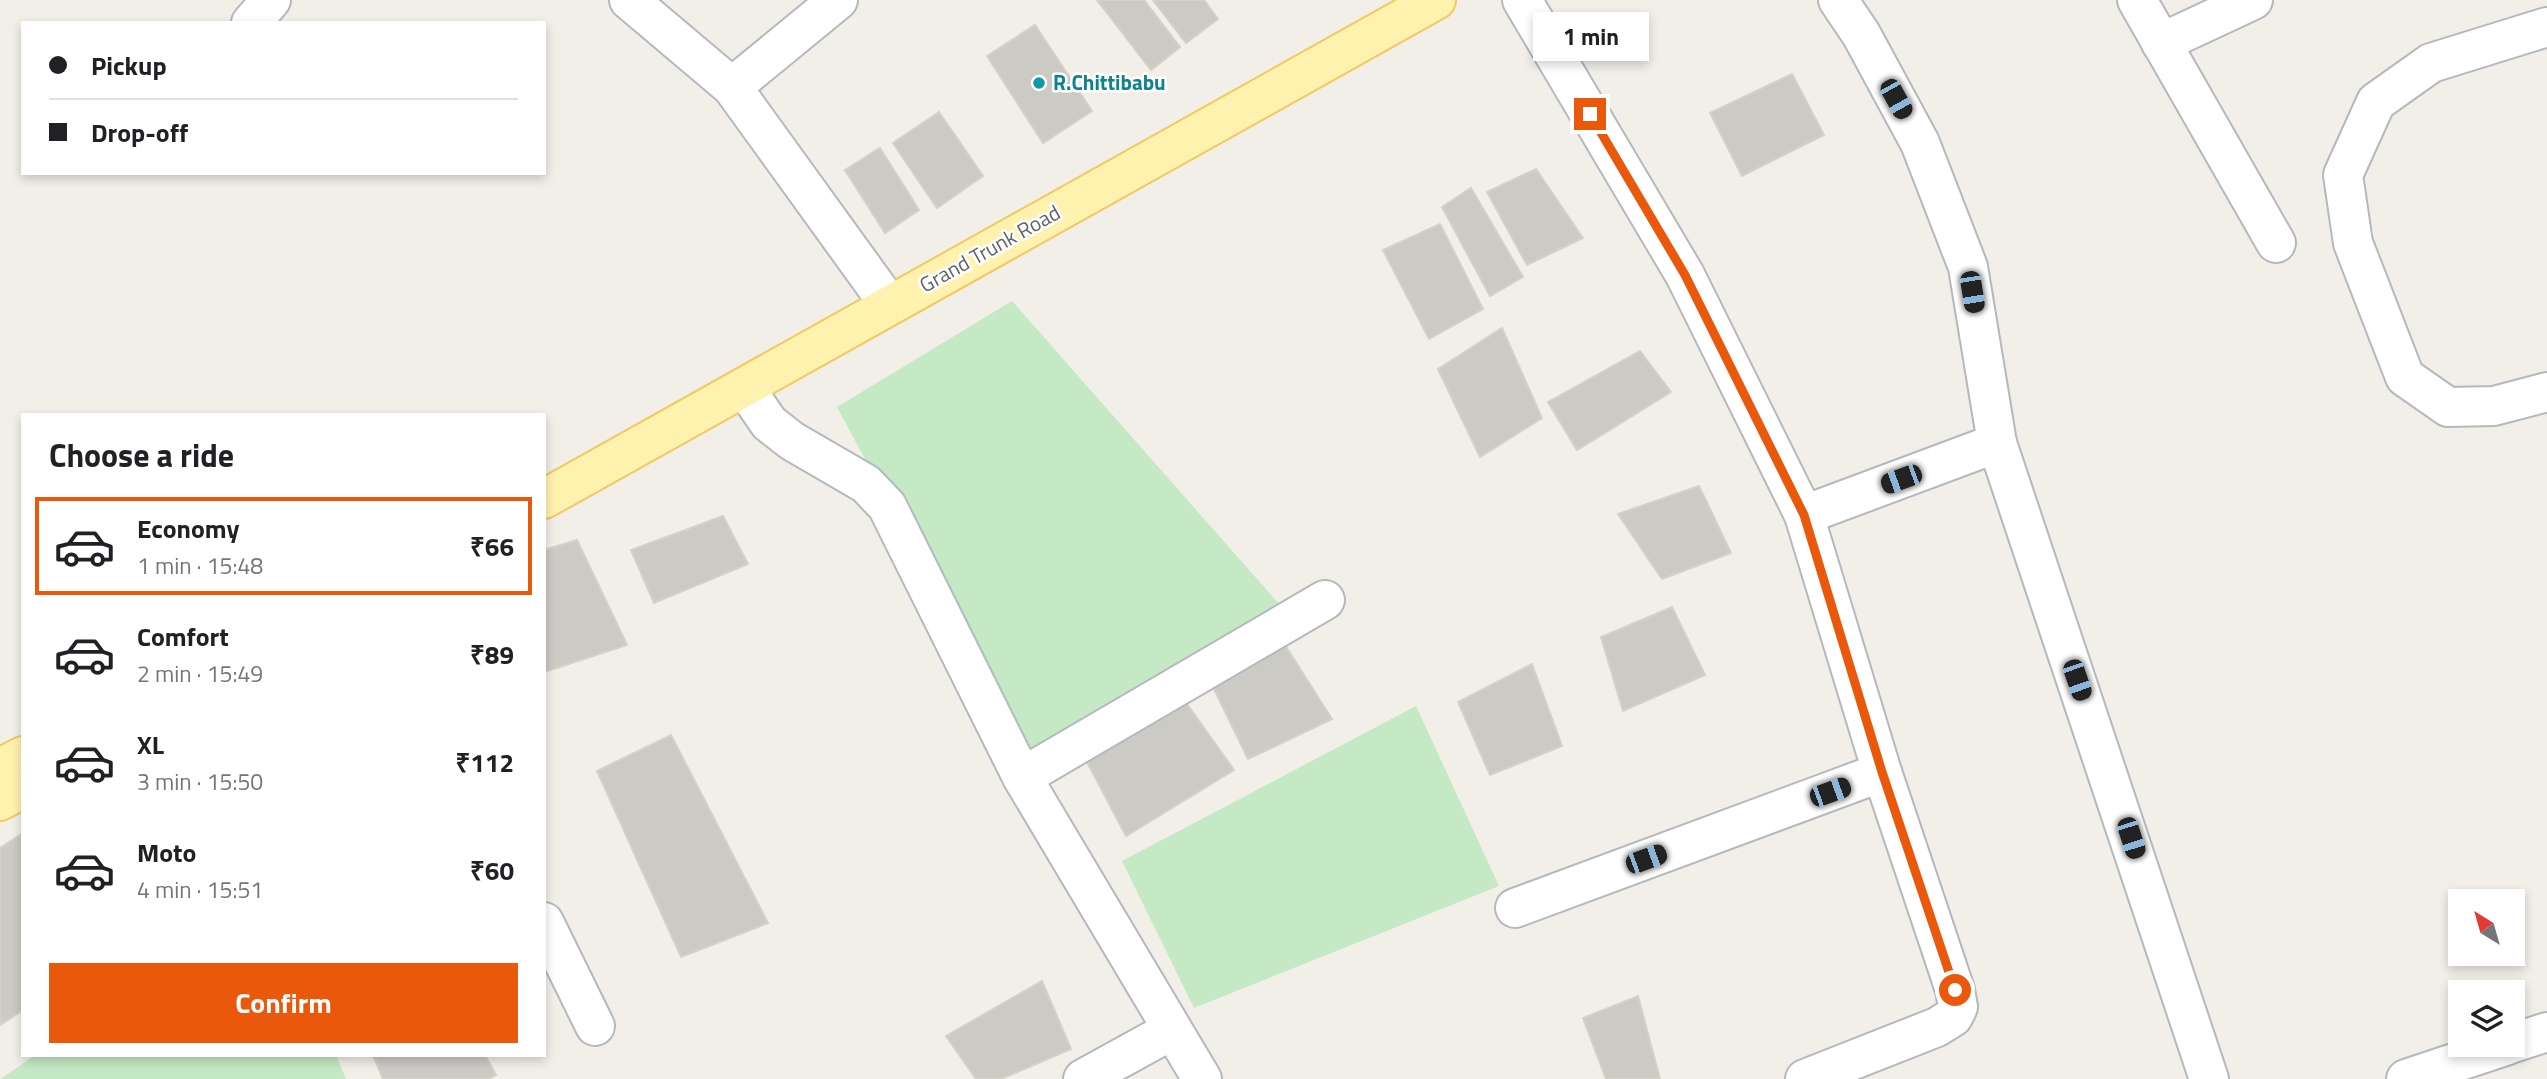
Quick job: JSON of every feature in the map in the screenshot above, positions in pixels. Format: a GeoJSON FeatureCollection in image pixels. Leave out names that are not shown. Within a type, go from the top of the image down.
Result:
{"type":"FeatureCollection","features":[{"type":"Feature","properties":{"kind":"main road","name":"Grand Trunk Road"},"geometry":{"type":"LineString","coordinates":[[546,470],[878,289],[1383,0]]}},
{"type":"Feature","properties":{"kind":"main road","name":"Grand Trunk Road"},"geometry":{"type":"LineString","coordinates":[[546,498],[1436,0]]}},
{"type":"Feature","properties":{"kind":"main road"},"geometry":{"type":"LineString","coordinates":[[0,768],[21,757]]}},
{"type":"Feature","properties":{"kind":"main road"},"geometry":{"type":"LineString","coordinates":[[0,801],[21,790]]}},
{"type":"Feature","properties":{"kind":"street"},"geometry":{"type":"LineString","coordinates":[[253,21],[271,0]]}},
{"type":"Feature","properties":{"kind":"street"},"geometry":{"type":"LineString","coordinates":[[629,0],[732,88],[878,289]]}},
{"type":"Feature","properties":{"kind":"street"},"geometry":{"type":"LineString","coordinates":[[732,88],[838,0]]}},
{"type":"Feature","properties":{"kind":"street"},"geometry":{"type":"LineString","coordinates":[[1522,0],[1685,275],[1804,515],[1882,772],[1958,1007],[1953,1017],[1937,1027],[1805,1079]]}},
{"type":"Feature","properties":{"kind":"street"},"geometry":{"type":"LineString","coordinates":[[1838,0],[1861,34],[1920,143],[1968,267],[1997,443],[2209,1079]]}},
{"type":"Feature","properties":{"kind":"street"},"geometry":{"type":"LineString","coordinates":[[2137,0],[2276,243]]}},
{"type":"Feature","properties":{"kind":"street"},"geometry":{"type":"LineString","coordinates":[[2161,43],[2253,0]]}},
{"type":"Feature","properties":{"kind":"street"},"geometry":{"type":"LineString","coordinates":[[2547,27],[2431,62],[2376,102],[2343,175],[2353,243],[2405,377],[2448,407],[2494,407],[2547,392]]}},
{"type":"Feature","properties":{"kind":"street"},"geometry":{"type":"LineString","coordinates":[[745,388],[769,423],[804,449],[866,484],[887,506],[1022,777],[1202,1079]]}},
{"type":"Feature","properties":{"kind":"street"},"geometry":{"type":"LineString","coordinates":[[1804,515],[1997,443]]}},
{"type":"Feature","properties":{"kind":"street"},"geometry":{"type":"LineString","coordinates":[[1022,777],[1325,600]]}},
{"type":"Feature","properties":{"kind":"street"},"geometry":{"type":"LineString","coordinates":[[1515,908],[1882,772]]}},
{"type":"Feature","properties":{"kind":"street"},"geometry":{"type":"LineString","coordinates":[[546,926],[595,1026]]}},
{"type":"Feature","properties":{"kind":"street"},"geometry":{"type":"LineString","coordinates":[[1083,1079],[1172,1030]]}},
{"type":"Feature","properties":{"kind":"street"},"geometry":{"type":"LineString","coordinates":[[2525,1039],[2547,1032]]}},
{"type":"Feature","properties":{"kind":"street"},"geometry":{"type":"LineString","coordinates":[[2406,1079],[2472,1057]]}},
{"type":"Feature","properties":{"kind":"green space"},"geometry":{"type":"Polygon","coordinates":[[[1012,301],[1279,604],[1024,755],[837,407],[1012,301]]]}},
{"type":"Feature","properties":{"kind":"green space"},"geometry":{"type":"Polygon","coordinates":[[[1416,706],[1499,886],[1194,1008],[1122,861],[1416,706]]]}},
{"type":"Feature","properties":{"kind":"green space"},"geometry":{"type":"Polygon","coordinates":[[[33,1057],[337,1057],[346,1079],[0,1079],[33,1057]]]}},
{"type":"Feature","properties":{"kind":"building"},"geometry":{"type":"Polygon","coordinates":[[[1097,0],[1144,0],[1180,47],[1151,70],[1097,0]]]}},
{"type":"Feature","properties":{"kind":"building"},"geometry":{"type":"Polygon","coordinates":[[[1153,0],[1204,0],[1218,19],[1186,43],[1153,0]]]}},
{"type":"Feature","properties":{"kind":"building","name":"R.Chittibabu"},"geometry":{"type":"Polygon","coordinates":[[[1035,25],[1092,111],[1043,143],[987,56],[1035,25]]]}},
{"type":"Feature","properties":{"kind":"building"},"geometry":{"type":"Polygon","coordinates":[[[1792,74],[1824,135],[1742,176],[1710,113],[1792,74]]]}},
{"type":"Feature","properties":{"kind":"building"},"geometry":{"type":"Polygon","coordinates":[[[939,112],[983,176],[937,208],[893,143],[939,112]]]}},
{"type":"Feature","properties":{"kind":"building"},"geometry":{"type":"Polygon","coordinates":[[[880,148],[919,210],[885,233],[845,170],[880,148]]]}},
{"type":"Feature","properties":{"kind":"building"},"geometry":{"type":"Polygon","coordinates":[[[1536,169],[1583,238],[1527,265],[1487,192],[1536,169]]]}},
{"type":"Feature","properties":{"kind":"building"},"geometry":{"type":"Polygon","coordinates":[[[1471,188],[1523,277],[1490,296],[1442,207],[1471,188]]]}},
{"type":"Feature","properties":{"kind":"building"},"geometry":{"type":"Polygon","coordinates":[[[1440,224],[1483,309],[1429,339],[1383,250],[1440,224]]]}},
{"type":"Feature","properties":{"kind":"building"},"geometry":{"type":"Polygon","coordinates":[[[1502,328],[1542,418],[1480,457],[1438,369],[1502,328]]]}},
{"type":"Feature","properties":{"kind":"building"},"geometry":{"type":"Polygon","coordinates":[[[1640,351],[1671,392],[1577,450],[1548,402],[1640,351]]]}},
{"type":"Feature","properties":{"kind":"building"},"geometry":{"type":"Polygon","coordinates":[[[1699,486],[1731,553],[1662,579],[1618,514],[1699,486]]]}},
{"type":"Feature","properties":{"kind":"building"},"geometry":{"type":"Polygon","coordinates":[[[723,516],[748,564],[654,603],[631,550],[723,516]]]}},
{"type":"Feature","properties":{"kind":"building"},"geometry":{"type":"Polygon","coordinates":[[[577,540],[627,645],[546,671],[546,549],[577,540]]]}},
{"type":"Feature","properties":{"kind":"building"},"geometry":{"type":"Polygon","coordinates":[[[1672,607],[1705,675],[1623,711],[1601,637],[1672,607]]]}},
{"type":"Feature","properties":{"kind":"building"},"geometry":{"type":"Polygon","coordinates":[[[1285,645],[1332,719],[1248,759],[1210,681],[1285,645]]]}},
{"type":"Feature","properties":{"kind":"building"},"geometry":{"type":"Polygon","coordinates":[[[1532,664],[1562,746],[1490,775],[1458,702],[1532,664]]]}},
{"type":"Feature","properties":{"kind":"building"},"geometry":{"type":"Polygon","coordinates":[[[1187,704],[1234,770],[1126,836],[1087,762],[1187,704]]]}},
{"type":"Feature","properties":{"kind":"building"},"geometry":{"type":"Polygon","coordinates":[[[671,735],[768,923],[681,957],[597,771],[671,735]]]}},
{"type":"Feature","properties":{"kind":"building"},"geometry":{"type":"Polygon","coordinates":[[[21,834],[21,1011],[0,1025],[0,848],[21,834]]]}},
{"type":"Feature","properties":{"kind":"building"},"geometry":{"type":"Polygon","coordinates":[[[1042,981],[1071,1049],[1001,1079],[976,1079],[946,1036],[1042,981]]]}},
{"type":"Feature","properties":{"kind":"building"},"geometry":{"type":"Polygon","coordinates":[[[1638,996],[1660,1079],[1606,1079],[1583,1018],[1638,996]]]}},
{"type":"Feature","properties":{"kind":"building"},"geometry":{"type":"Polygon","coordinates":[[[374,1057],[486,1057],[496,1075],[488,1079],[383,1079],[374,1057]]]}},
{"type":"Feature","properties":{"kind":"place","name":"R.Chittibabu"},"geometry":{"type":"Point","coordinates":[1039,83]}},
{"type":"Feature","properties":{"kind":"route"},"geometry":{"type":"LineString","coordinates":[[1590,114],[1685,275],[1804,515],[1882,772],[1955,990]]}}]}
